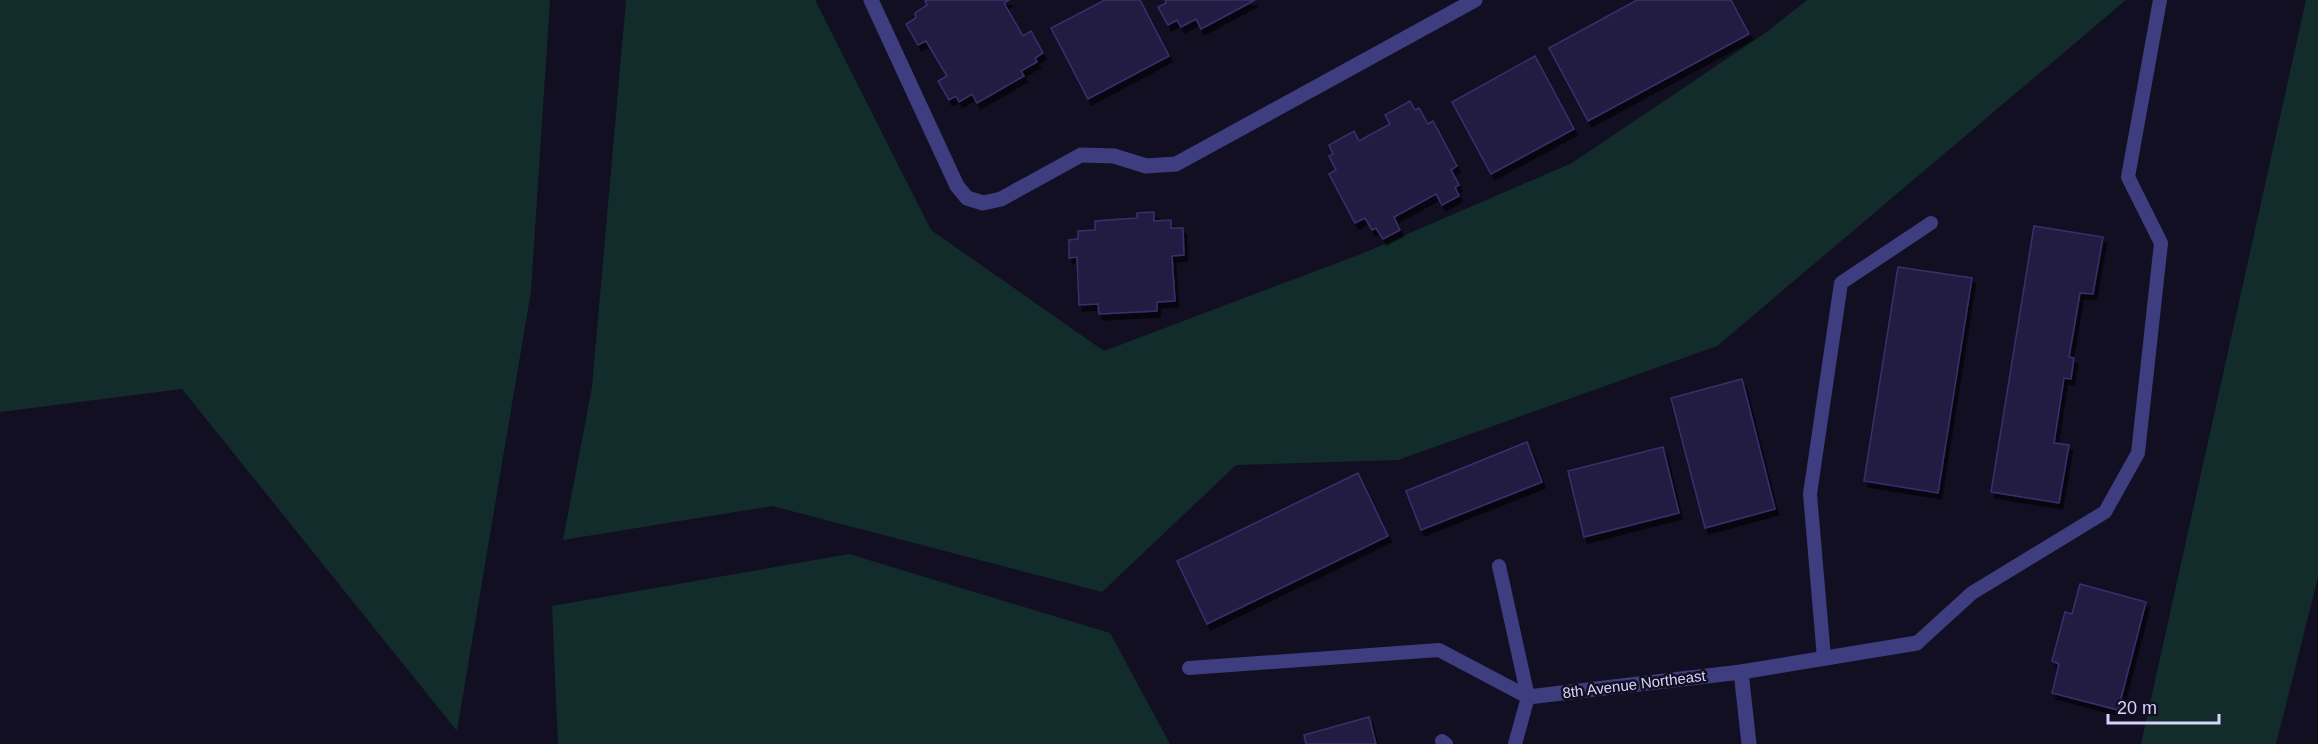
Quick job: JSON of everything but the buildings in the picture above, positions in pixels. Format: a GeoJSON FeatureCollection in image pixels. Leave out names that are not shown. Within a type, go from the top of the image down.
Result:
{"type":"FeatureCollection","features":[{"type":"Feature","properties":{"kind":"street"},"geometry":{"type":"LineString","coordinates":[[871,0],[957,186],[967,198],[983,203],[1001,199],[1081,155],[1114,156],[1146,166],[1176,164],[1475,0]]}},
{"type":"Feature","properties":{"kind":"street","name":"8th Avenue Northeast"},"geometry":{"type":"LineString","coordinates":[[1528,697],[1741,672],[1917,643]]}},
{"type":"Feature","properties":{"kind":"street"},"geometry":{"type":"LineString","coordinates":[[1741,672],[1749,744]]}},
{"type":"Feature","properties":{"kind":"lane"},"geometry":{"type":"LineString","coordinates":[[1917,643],[1972,593],[2105,512],[2138,453],[2161,243],[2128,177],[2160,0]]}},
{"type":"Feature","properties":{"kind":"lane"},"geometry":{"type":"LineString","coordinates":[[1824,658],[1810,494],[1841,284],[1931,223]]}},
{"type":"Feature","properties":{"kind":"lane"},"geometry":{"type":"LineString","coordinates":[[1499,566],[1528,697],[1515,744]]}},
{"type":"Feature","properties":{"kind":"lane"},"geometry":{"type":"LineString","coordinates":[[1189,668],[1439,650],[1528,697]]}},
{"type":"Feature","properties":{"kind":"green space"},"geometry":{"type":"Polygon","coordinates":[[[0,0],[550,0],[531,291],[457,731],[182,389],[0,412],[0,0]]]}},
{"type":"Feature","properties":{"kind":"green space"},"geometry":{"type":"Polygon","coordinates":[[[626,0],[815,0],[931,230],[1104,351],[1366,252],[1572,163],[1768,31],[1807,0],[2126,0],[1717,346],[1398,460],[1236,465],[1102,592],[772,506],[563,540],[592,387],[626,0]]]}},
{"type":"Feature","properties":{"kind":"green space"},"geometry":{"type":"Polygon","coordinates":[[[2306,0],[2318,0],[2318,577],[2276,744],[2141,744],[2306,0]]]}},
{"type":"Feature","properties":{"kind":"green space"},"geometry":{"type":"Polygon","coordinates":[[[849,554],[1110,633],[1170,744],[558,744],[552,606],[849,554]]]}}]}
